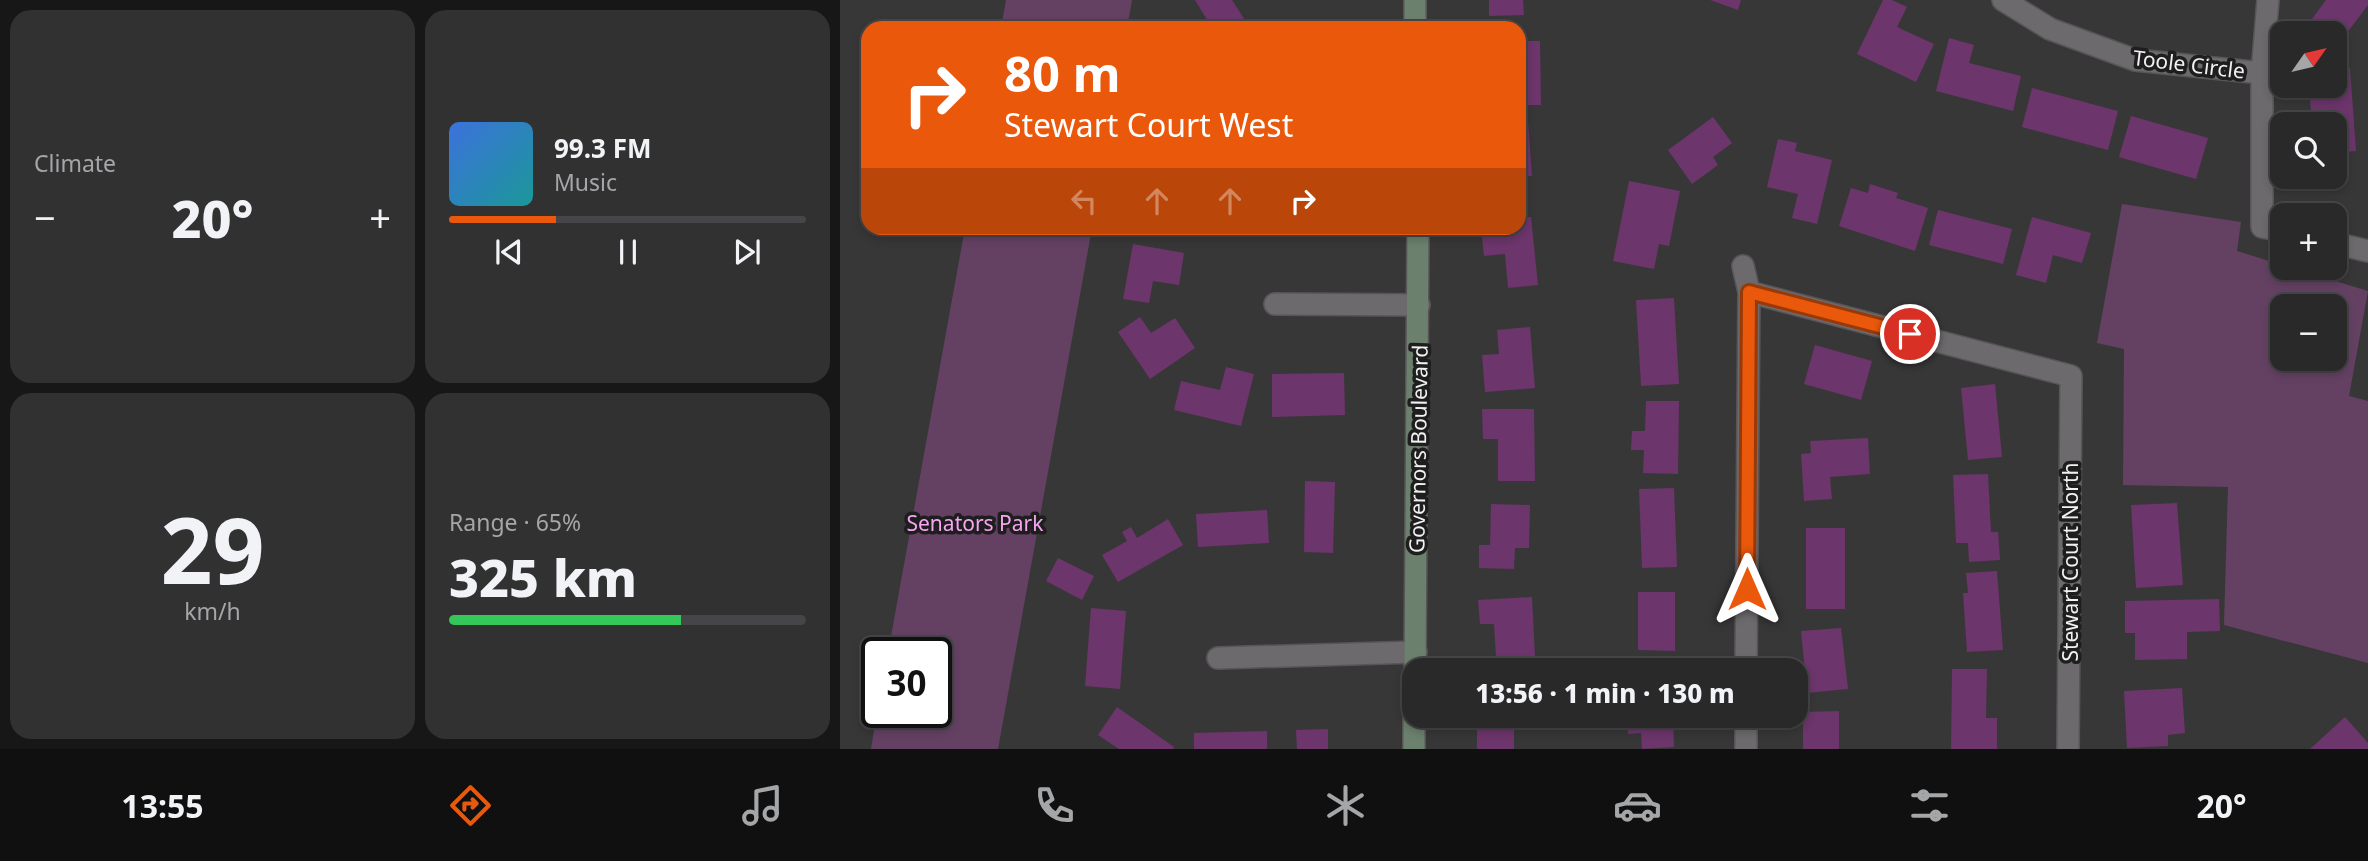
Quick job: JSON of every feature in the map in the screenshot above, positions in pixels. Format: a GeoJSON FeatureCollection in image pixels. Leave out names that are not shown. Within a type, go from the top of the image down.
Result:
{"type":"FeatureCollection","features":[{"type":"Feature","properties":{"kind":"main road"},"geometry":{"type":"LineString","coordinates":[[1415,0],[1415,21]]}},
{"type":"Feature","properties":{"kind":"main road","name":"Governors Boulevard"},"geometry":{"type":"LineString","coordinates":[[1415,658],[1418,235]]}},
{"type":"Feature","properties":{"kind":"main road"},"geometry":{"type":"LineString","coordinates":[[1414,728],[1414,749]]}},
{"type":"Feature","properties":{"kind":"street","name":"Toole Circle"},"geometry":{"type":"LineString","coordinates":[[2003,0],[2050,29],[2135,60],[2262,73]]}},
{"type":"Feature","properties":{"kind":"street"},"geometry":{"type":"LineString","coordinates":[[2268,0],[2262,73],[2262,227],[2270,229]]}},
{"type":"Feature","properties":{"kind":"street"},"geometry":{"type":"LineString","coordinates":[[2347,246],[2368,251]]}},
{"type":"Feature","properties":{"kind":"street"},"geometry":{"type":"LineString","coordinates":[[1743,266],[1749,292],[1746,658]]}},
{"type":"Feature","properties":{"kind":"street","name":"Stewart Court North"},"geometry":{"type":"LineString","coordinates":[[1749,292],[2071,376],[2068,749]]}},
{"type":"Feature","properties":{"kind":"street"},"geometry":{"type":"LineString","coordinates":[[1275,304],[1419,305]]}},
{"type":"Feature","properties":{"kind":"street"},"geometry":{"type":"LineString","coordinates":[[1218,658],[1402,661]]}},
{"type":"Feature","properties":{"kind":"street"},"geometry":{"type":"LineString","coordinates":[[1746,728],[1746,749]]}},
{"type":"Feature","properties":{"kind":"green space"},"geometry":{"type":"Polygon","coordinates":[[[1006,0],[1132,0],[1128,21],[1002,21],[1006,0]]]}},
{"type":"Feature","properties":{"kind":"green space"},"geometry":{"type":"Polygon","coordinates":[[[2122,204],[2241,222],[2237,251],[2270,261],[2270,280],[2332,280],[2368,291],[2349,396],[2368,401],[2368,663],[2224,625],[2228,487],[2123,485],[2124,349],[2097,343],[2122,204]]]}},
{"type":"Feature","properties":{"kind":"green space","name":"Senators Park"},"geometry":{"type":"Polygon","coordinates":[[[964,235],[1091,235],[998,749],[871,749],[874,728],[952,728],[952,637],[891,637],[964,235]]]}},
{"type":"Feature","properties":{"kind":"building"},"geometry":{"type":"Polygon","coordinates":[[[1195,0],[1232,0],[1246,21],[1208,21],[1195,0]]]}},
{"type":"Feature","properties":{"kind":"building"},"geometry":{"type":"Polygon","coordinates":[[[1489,0],[1523,0],[1524,15],[1489,16],[1489,0]]]}},
{"type":"Feature","properties":{"kind":"building"},"geometry":{"type":"Polygon","coordinates":[[[1710,0],[1741,0],[1738,10],[1710,0]]]}},
{"type":"Feature","properties":{"kind":"building"},"geometry":{"type":"Polygon","coordinates":[[[1883,0],[1892,0],[1907,7],[1897,27],[1934,44],[1916,82],[1857,54],[1883,0]]]}},
{"type":"Feature","properties":{"kind":"building"},"geometry":{"type":"Polygon","coordinates":[[[2326,0],[2368,0],[2368,5],[2347,33],[2347,21],[2310,21],[2326,0]]]}},
{"type":"Feature","properties":{"kind":"building"},"geometry":{"type":"Polygon","coordinates":[[[1949,38],[1974,45],[1969,63],[2021,76],[2013,111],[1936,91],[1949,38]]]}},
{"type":"Feature","properties":{"kind":"building"},"geometry":{"type":"Polygon","coordinates":[[[1526,41],[1540,41],[1541,105],[1526,105],[1526,41]]]}},
{"type":"Feature","properties":{"kind":"building"},"geometry":{"type":"Polygon","coordinates":[[[2347,68],[2350,68],[2356,151],[2347,152],[2347,112],[2311,112],[2310,98],[2347,98],[2347,68]]]}},
{"type":"Feature","properties":{"kind":"building"},"geometry":{"type":"Polygon","coordinates":[[[2032,88],[2118,111],[2108,150],[2022,127],[2032,88]]]}},
{"type":"Feature","properties":{"kind":"building"},"geometry":{"type":"Polygon","coordinates":[[[2131,116],[2208,138],[2196,179],[2119,157],[2131,116]]]}},
{"type":"Feature","properties":{"kind":"building"},"geometry":{"type":"Polygon","coordinates":[[[1713,117],[1732,143],[1713,157],[1718,165],[1692,184],[1668,150],[1713,117]]]}},
{"type":"Feature","properties":{"kind":"building"},"geometry":{"type":"Polygon","coordinates":[[[1526,122],[1528,122],[1532,176],[1526,176],[1526,122]]]}},
{"type":"Feature","properties":{"kind":"building"},"geometry":{"type":"Polygon","coordinates":[[[1778,139],[1797,143],[1795,151],[1832,160],[1817,224],[1792,218],[1798,194],[1767,187],[1778,139]]]}},
{"type":"Feature","properties":{"kind":"building"},"geometry":{"type":"Polygon","coordinates":[[[1629,181],[1680,191],[1669,246],[1659,244],[1654,269],[1613,261],[1629,181]]]}},
{"type":"Feature","properties":{"kind":"building"},"geometry":{"type":"Polygon","coordinates":[[[1870,184],[1898,193],[1896,198],[1928,208],[1915,251],[1839,226],[1851,188],[1868,193],[1870,184]]]}},
{"type":"Feature","properties":{"kind":"building"},"geometry":{"type":"Polygon","coordinates":[[[1938,210],[2012,229],[2003,264],[1929,245],[1938,210]]]}},
{"type":"Feature","properties":{"kind":"building"},"geometry":{"type":"Polygon","coordinates":[[[1526,217],[1531,217],[1538,285],[1508,288],[1505,254],[1484,256],[1482,235],[1526,235],[1526,217]]]}},
{"type":"Feature","properties":{"kind":"building"},"geometry":{"type":"Polygon","coordinates":[[[2032,217],[2091,233],[2082,263],[2053,255],[2046,283],[2016,275],[2032,217]]]}},
{"type":"Feature","properties":{"kind":"building"},"geometry":{"type":"Polygon","coordinates":[[[1133,244],[1184,253],[1179,285],[1153,281],[1149,303],[1123,299],[1133,244]]]}},
{"type":"Feature","properties":{"kind":"building"},"geometry":{"type":"Polygon","coordinates":[[[1674,298],[1679,384],[1641,386],[1636,300],[1674,298]]]}},
{"type":"Feature","properties":{"kind":"building"},"geometry":{"type":"Polygon","coordinates":[[[1140,317],[1151,333],[1175,318],[1195,348],[1150,379],[1118,332],[1140,317]]]}},
{"type":"Feature","properties":{"kind":"building"},"geometry":{"type":"Polygon","coordinates":[[[1530,327],[1535,388],[1485,392],[1482,355],[1499,354],[1497,330],[1530,327]]]}},
{"type":"Feature","properties":{"kind":"building"},"geometry":{"type":"Polygon","coordinates":[[[1815,345],[1872,361],[1861,400],[1804,384],[1815,345]]]}},
{"type":"Feature","properties":{"kind":"building"},"geometry":{"type":"Polygon","coordinates":[[[1226,367],[1254,374],[1241,426],[1174,410],[1181,381],[1220,390],[1226,367]]]}},
{"type":"Feature","properties":{"kind":"building"},"geometry":{"type":"Polygon","coordinates":[[[1344,373],[1345,415],[1272,417],[1272,374],[1344,373]]]}},
{"type":"Feature","properties":{"kind":"building"},"geometry":{"type":"Polygon","coordinates":[[[1995,384],[2002,457],[1968,460],[1961,388],[1995,384]]]}},
{"type":"Feature","properties":{"kind":"building"},"geometry":{"type":"Polygon","coordinates":[[[1646,401],[1679,401],[1678,474],[1643,473],[1644,450],[1631,450],[1632,431],[1645,431],[1646,401]]]}},
{"type":"Feature","properties":{"kind":"building"},"geometry":{"type":"Polygon","coordinates":[[[1482,409],[1534,409],[1535,481],[1498,481],[1498,439],[1483,439],[1482,409]]]}},
{"type":"Feature","properties":{"kind":"building"},"geometry":{"type":"Polygon","coordinates":[[[1868,438],[1870,474],[1830,477],[1832,499],[1804,501],[1801,454],[1811,453],[1810,441],[1868,438]]]}},
{"type":"Feature","properties":{"kind":"building"},"geometry":{"type":"Polygon","coordinates":[[[1988,474],[1991,532],[1998,532],[2000,560],[1969,562],[1968,543],[1956,543],[1953,475],[1988,474]]]}},
{"type":"Feature","properties":{"kind":"building"},"geometry":{"type":"Polygon","coordinates":[[[1305,481],[1335,482],[1333,553],[1304,552],[1305,481]]]}},
{"type":"Feature","properties":{"kind":"building"},"geometry":{"type":"Polygon","coordinates":[[[1674,488],[1677,567],[1642,568],[1639,489],[1674,488]]]}},
{"type":"Feature","properties":{"kind":"building"},"geometry":{"type":"Polygon","coordinates":[[[2177,503],[2183,585],[2136,588],[2131,505],[2177,503]]]}},
{"type":"Feature","properties":{"kind":"building"},"geometry":{"type":"Polygon","coordinates":[[[1491,504],[1530,505],[1529,548],[1515,548],[1514,569],[1479,568],[1479,545],[1490,545],[1491,504]]]}},
{"type":"Feature","properties":{"kind":"building"},"geometry":{"type":"Polygon","coordinates":[[[1267,510],[1269,543],[1198,547],[1196,514],[1267,510]]]}},
{"type":"Feature","properties":{"kind":"building"},"geometry":{"type":"Polygon","coordinates":[[[1168,519],[1183,545],[1118,582],[1102,555],[1127,541],[1122,532],[1131,527],[1137,538],[1168,519]]]}},
{"type":"Feature","properties":{"kind":"building"},"geometry":{"type":"Polygon","coordinates":[[[1806,528],[1845,528],[1845,609],[1806,609],[1806,528]]]}},
{"type":"Feature","properties":{"kind":"building"},"geometry":{"type":"Polygon","coordinates":[[[1058,558],[1094,576],[1082,600],[1046,581],[1058,558]]]}},
{"type":"Feature","properties":{"kind":"building"},"geometry":{"type":"Polygon","coordinates":[[[1997,571],[2003,650],[1967,652],[1963,593],[1968,593],[1966,573],[1997,571]]]}},
{"type":"Feature","properties":{"kind":"building"},"geometry":{"type":"Polygon","coordinates":[[[1638,592],[1675,592],[1675,651],[1638,650],[1638,592]]]}},
{"type":"Feature","properties":{"kind":"building"},"geometry":{"type":"Polygon","coordinates":[[[1532,597],[1535,657],[1496,658],[1494,624],[1480,624],[1478,600],[1532,597]]]}},
{"type":"Feature","properties":{"kind":"building"},"geometry":{"type":"Polygon","coordinates":[[[2219,599],[2220,631],[2187,632],[2187,659],[2135,660],[2135,633],[2125,633],[2125,601],[2219,599]]]}},
{"type":"Feature","properties":{"kind":"building"},"geometry":{"type":"Polygon","coordinates":[[[1091,608],[1126,611],[1120,689],[1085,686],[1091,608]]]}},
{"type":"Feature","properties":{"kind":"building"},"geometry":{"type":"Polygon","coordinates":[[[1841,628],[1848,689],[1808,693],[1808,658],[1804,658],[1801,631],[1841,628]]]}},
{"type":"Feature","properties":{"kind":"building"},"geometry":{"type":"Polygon","coordinates":[[[1952,669],[1987,669],[1986,718],[1997,718],[1997,749],[1951,749],[1952,669]]]}},
{"type":"Feature","properties":{"kind":"building"},"geometry":{"type":"Polygon","coordinates":[[[2182,688],[2185,733],[2168,735],[2168,746],[2127,748],[2124,691],[2182,688]]]}},
{"type":"Feature","properties":{"kind":"building"},"geometry":{"type":"Polygon","coordinates":[[[1117,707],[1174,747],[1173,749],[1119,749],[1098,735],[1117,707]]]}},
{"type":"Feature","properties":{"kind":"building"},"geometry":{"type":"Polygon","coordinates":[[[1839,711],[1839,749],[1803,749],[1803,728],[1808,728],[1808,712],[1839,711]]]}},
{"type":"Feature","properties":{"kind":"building"},"geometry":{"type":"Polygon","coordinates":[[[2345,717],[2368,743],[2368,749],[2310,749],[2345,717]]]}},
{"type":"Feature","properties":{"kind":"building"},"geometry":{"type":"Polygon","coordinates":[[[1477,728],[1514,728],[1514,749],[1477,749],[1477,728]]]}},
{"type":"Feature","properties":{"kind":"building"},"geometry":{"type":"Polygon","coordinates":[[[1628,728],[1673,728],[1674,747],[1642,749],[1641,733],[1628,734],[1628,728]]]}},
{"type":"Feature","properties":{"kind":"building"},"geometry":{"type":"Polygon","coordinates":[[[1328,729],[1328,749],[1297,749],[1296,730],[1328,729]]]}},
{"type":"Feature","properties":{"kind":"building"},"geometry":{"type":"Polygon","coordinates":[[[1267,731],[1267,749],[1194,749],[1194,733],[1267,731]]]}},
{"type":"Feature","properties":{"kind":"route"},"geometry":{"type":"LineString","coordinates":[[1747,589],[1749,292],[1910,334]]}}]}
